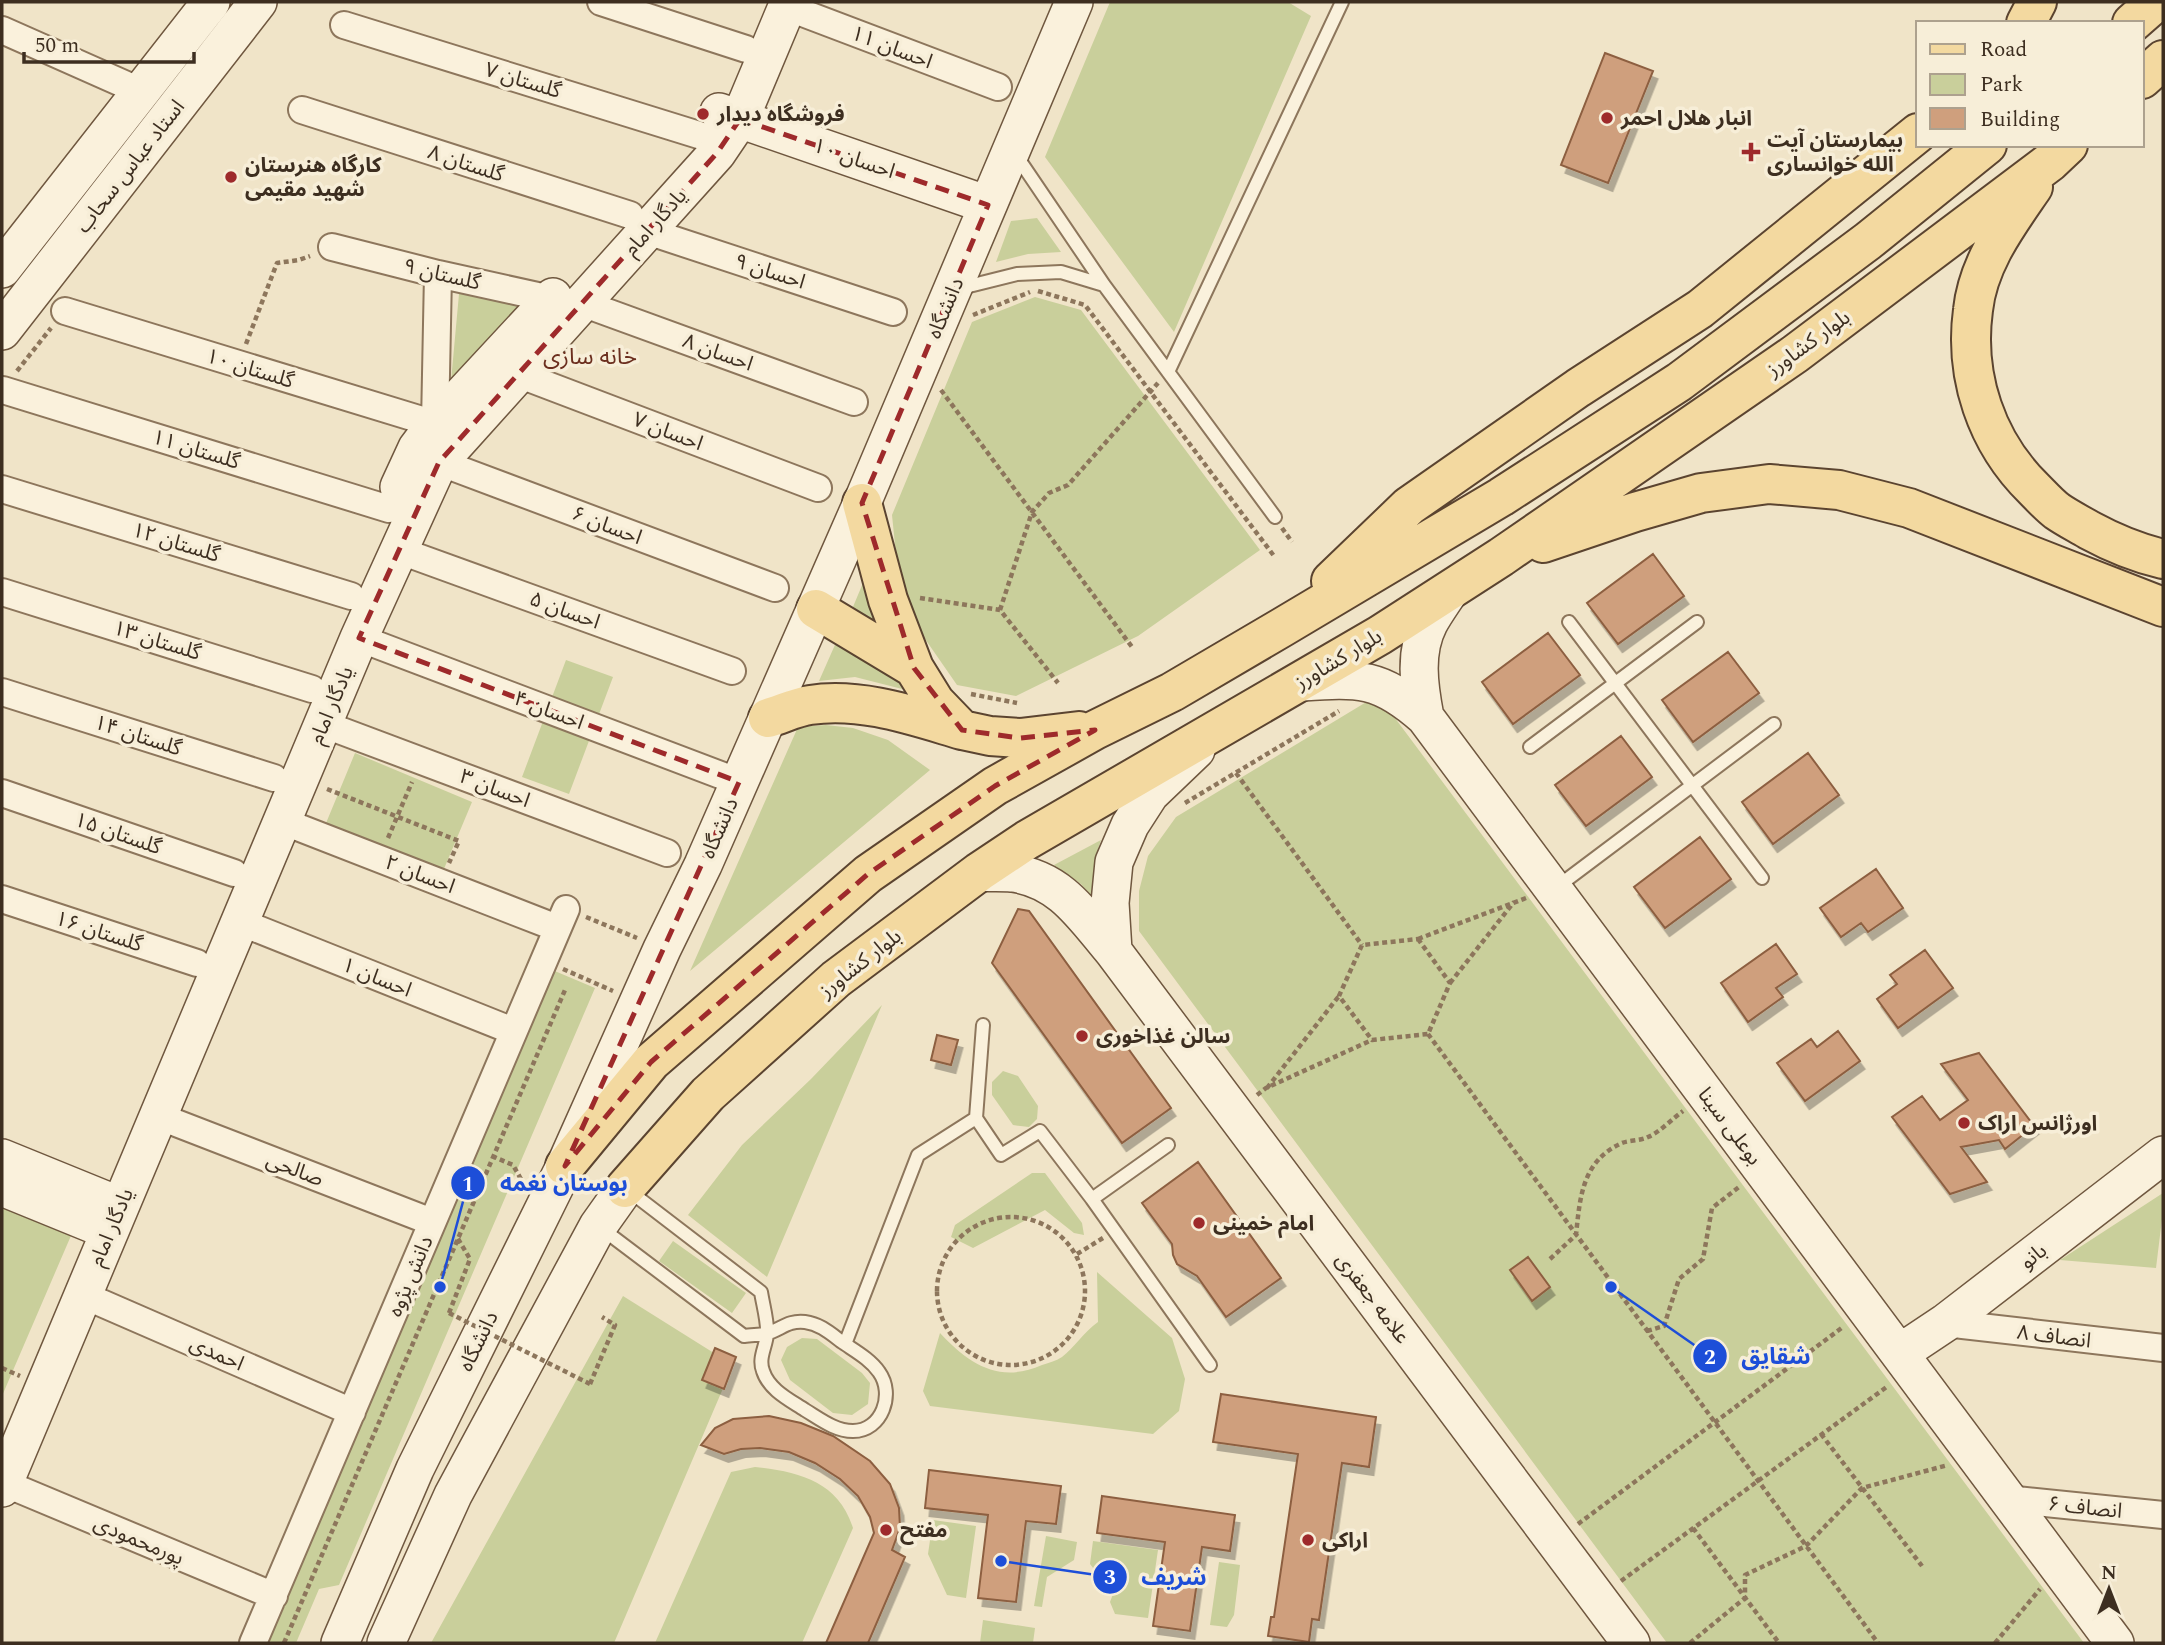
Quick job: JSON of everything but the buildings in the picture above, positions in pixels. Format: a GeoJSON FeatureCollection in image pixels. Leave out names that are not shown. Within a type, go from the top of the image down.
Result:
{"type":"FeatureCollection","features":[{"type":"Feature","properties":{"kind":"main road"},"geometry":{"type":"LineString","coordinates":[[2027,21],[2037,2]]}},
{"type":"Feature","properties":{"kind":"main road"},"geometry":{"type":"LineString","coordinates":[[2134,21],[2156,2]]}},
{"type":"Feature","properties":{"kind":"main road"},"geometry":{"type":"LineString","coordinates":[[2144,77],[2163,61]]}},
{"type":"Feature","properties":{"kind":"main road"},"geometry":{"type":"LineString","coordinates":[[1281,628],[1409,506],[1578,388],[1700,309],[1916,135]]}},
{"type":"Feature","properties":{"kind":"main road"},"geometry":{"type":"LineString","coordinates":[[565,1166],[651,1062],[868,874],[995,786],[1095,730],[1172,692],[1281,628],[1501,497],[1679,382],[1868,241],[1985,147]]}},
{"type":"Feature","properties":{"kind":"main road"},"geometry":{"type":"LineString","coordinates":[[2059,154],[2000,235],[1983,269],[1973,309],[1971,358],[1979,398],[1995,440],[2019,475],[2056,510],[2104,538],[2145,555],[2163,559]]}},
{"type":"Feature","properties":{"kind":"main road","name":"بلوار کشاورز"},"geometry":{"type":"LineString","coordinates":[[625,1188],[708,1094],[836,979],[979,872],[1027,840],[1302,681],[1501,557],[1795,354],[2059,154]]}},
{"type":"Feature","properties":{"kind":"main road"},"geometry":{"type":"LineString","coordinates":[[1501,557],[1701,493],[1769,484],[1839,490],[1909,508],[2163,607]]}},
{"type":"Feature","properties":{"kind":"main road"},"geometry":{"type":"LineString","coordinates":[[862,503],[888,600],[914,668],[935,702],[964,712],[990,736],[1020,738],[1095,730]]}},
{"type":"Feature","properties":{"kind":"main road"},"geometry":{"type":"LineString","coordinates":[[816,609],[914,668]]}},
{"type":"Feature","properties":{"kind":"main road"},"geometry":{"type":"LineString","coordinates":[[768,718],[809,705],[875,707],[909,715],[964,712]]}},
{"type":"Feature","properties":{"kind":"street","name":"استاد عباس سحاب"},"geometry":{"type":"LineString","coordinates":[[2,269],[211,2]]}},
{"type":"Feature","properties":{"kind":"street"},"geometry":{"type":"LineString","coordinates":[[601,2],[746,49]]}},
{"type":"Feature","properties":{"kind":"street","name":"دانشگاه"},"geometry":{"type":"LineString","coordinates":[[340,1643],[415,1469],[565,1166],[662,949],[703,865],[862,503],[959,304],[988,205],[1074,2]]}},
{"type":"Feature","properties":{"kind":"street","name":"استاد عباس سحاب"},"geometry":{"type":"LineString","coordinates":[[2,331],[250,4]]}},
{"type":"Feature","properties":{"kind":"street","name":"یادگار امام"},"geometry":{"type":"LineString","coordinates":[[2,1427],[12,1372],[158,1116],[282,821],[287,778],[312,689],[417,448],[435,424],[567,301],[639,223],[718,153],[721,122],[746,49],[780,4]]}},
{"type":"Feature","properties":{"kind":"street","name":"یادگار امام"},"geometry":{"type":"LineString","coordinates":[[721,122],[780,4]]}},
{"type":"Feature","properties":{"kind":"street","name":"احسان ۱۱"},"geometry":{"type":"LineString","coordinates":[[780,4],[998,87]]}},
{"type":"Feature","properties":{"kind":"street","name":"گلستان ۷"},"geometry":{"type":"LineString","coordinates":[[344,25],[721,122]]}},
{"type":"Feature","properties":{"kind":"street"},"geometry":{"type":"LineString","coordinates":[[2,30],[142,92]]}},
{"type":"Feature","properties":{"kind":"street","name":"گلستان ۸"},"geometry":{"type":"LineString","coordinates":[[302,110],[639,223]]}},
{"type":"Feature","properties":{"kind":"street","name":"احسان ۱۰"},"geometry":{"type":"LineString","coordinates":[[721,122],[988,205]]}},
{"type":"Feature","properties":{"kind":"street","name":"احسان ۹"},"geometry":{"type":"LineString","coordinates":[[639,223],[893,312]]}},
{"type":"Feature","properties":{"kind":"street","name":"گلستان ۹"},"geometry":{"type":"LineString","coordinates":[[332,247],[438,274],[567,301]]}},
{"type":"Feature","properties":{"kind":"street"},"geometry":{"type":"LineString","coordinates":[[435,424],[438,274]]}},
{"type":"Feature","properties":{"kind":"street","name":"یادگار امام"},"geometry":{"type":"LineString","coordinates":[[3,1486],[83,1295],[104,1214],[197,963],[234,873],[287,778],[323,724],[439,462],[518,374],[567,301]]}},
{"type":"Feature","properties":{"kind":"street","name":"احسان ۸"},"geometry":{"type":"LineString","coordinates":[[567,301],[854,402]]}},
{"type":"Feature","properties":{"kind":"street","name":"گلستان ۱۰"},"geometry":{"type":"LineString","coordinates":[[65,311],[435,424]]}},
{"type":"Feature","properties":{"kind":"street","name":"احسان ۷"},"geometry":{"type":"LineString","coordinates":[[518,374],[818,488]]}},
{"type":"Feature","properties":{"kind":"street","name":"گلستان ۱۱"},"geometry":{"type":"LineString","coordinates":[[3,390],[389,509]]}},
{"type":"Feature","properties":{"kind":"street","name":"احسان ۶"},"geometry":{"type":"LineString","coordinates":[[439,462],[775,588]]}},
{"type":"Feature","properties":{"kind":"street","name":"گلستان ۱۲"},"geometry":{"type":"LineString","coordinates":[[2,489],[351,596]]}},
{"type":"Feature","properties":{"kind":"street","name":"احسان ۵"},"geometry":{"type":"LineString","coordinates":[[398,550],[732,671]]}},
{"type":"Feature","properties":{"kind":"street"},"geometry":{"type":"LineString","coordinates":[[1425,717],[1418,685],[1420,657],[1428,626],[1450,590]]}},
{"type":"Feature","properties":{"kind":"street","name":"گلستان ۱۳"},"geometry":{"type":"LineString","coordinates":[[2,592],[312,689]]}},
{"type":"Feature","properties":{"kind":"street","name":"احسان ۴"},"geometry":{"type":"LineString","coordinates":[[359,638],[739,782]]}},
{"type":"Feature","properties":{"kind":"street","name":"بوعلی سینا"},"geometry":{"type":"LineString","coordinates":[[1302,681],[1345,678],[1378,685],[1402,696],[1425,717],[2115,1643]]}},
{"type":"Feature","properties":{"kind":"street","name":"گلستان ۱۴"},"geometry":{"type":"LineString","coordinates":[[2,692],[287,778]]}},
{"type":"Feature","properties":{"kind":"street","name":"احسان ۳"},"geometry":{"type":"LineString","coordinates":[[323,724],[667,853]]}},
{"type":"Feature","properties":{"kind":"street"},"geometry":{"type":"LineString","coordinates":[[1113,951],[1110,904],[1114,862],[1130,825],[1150,794],[1219,730]]}},
{"type":"Feature","properties":{"kind":"street","name":"گلستان ۱۵"},"geometry":{"type":"LineString","coordinates":[[2,793],[234,873]]}},
{"type":"Feature","properties":{"kind":"street","name":"احسان ۲"},"geometry":{"type":"LineString","coordinates":[[282,821],[380,858],[561,918]]}},
{"type":"Feature","properties":{"kind":"street","name":"علامه جعفری"},"geometry":{"type":"LineString","coordinates":[[979,872],[1014,873],[1046,882],[1068,898],[1113,951],[1631,1643]]}},
{"type":"Feature","properties":{"kind":"street","name":"گلستان ۱۶"},"geometry":{"type":"LineString","coordinates":[[2,899],[197,963]]}},
{"type":"Feature","properties":{"kind":"street","name":"دانش پژوه"},"geometry":{"type":"LineString","coordinates":[[253,1643],[561,918]]}},
{"type":"Feature","properties":{"kind":"street","name":"احسان ۱"},"geometry":{"type":"LineString","coordinates":[[240,922],[513,1031]]}},
{"type":"Feature","properties":{"kind":"street","name":"صالحی"},"geometry":{"type":"LineString","coordinates":[[158,1116],[432,1222]]}},
{"type":"Feature","properties":{"kind":"street","name":"بانو"},"geometry":{"type":"LineString","coordinates":[[1905,1361],[1945,1323],[2148,1180],[2163,1155]]}},
{"type":"Feature","properties":{"kind":"street"},"geometry":{"type":"LineString","coordinates":[[2,1158],[104,1214]]}},
{"type":"Feature","properties":{"kind":"street"},"geometry":{"type":"LineString","coordinates":[[2,1187],[104,1214]]}},
{"type":"Feature","properties":{"kind":"street"},"geometry":{"type":"LineString","coordinates":[[386,1643],[453,1495],[598,1226],[625,1188]]}},
{"type":"Feature","properties":{"kind":"street","name":"احمدی"},"geometry":{"type":"LineString","coordinates":[[83,1295],[352,1412]]}},
{"type":"Feature","properties":{"kind":"street","name":"انصاف ۸"},"geometry":{"type":"LineString","coordinates":[[1945,1323],[2163,1348]]}},
{"type":"Feature","properties":{"kind":"street","name":"پورمحمودی"},"geometry":{"type":"LineString","coordinates":[[3,1486],[274,1596]]}},
{"type":"Feature","properties":{"kind":"street","name":"انصاف ۶"},"geometry":{"type":"LineString","coordinates":[[2007,1499],[2163,1515]]}},
{"type":"Feature","properties":{"kind":"lane"},"geometry":{"type":"LineString","coordinates":[[1168,372],[1342,2]]}},
{"type":"Feature","properties":{"kind":"lane"},"geometry":{"type":"LineString","coordinates":[[1012,149],[1104,285],[1275,517]]}},
{"type":"Feature","properties":{"kind":"lane"},"geometry":{"type":"LineString","coordinates":[[959,304],[1017,274],[1062,272],[1104,285]]}},
{"type":"Feature","properties":{"kind":"lane"},"geometry":{"type":"LineString","coordinates":[[1569,622],[1762,878]]}},
{"type":"Feature","properties":{"kind":"lane"},"geometry":{"type":"LineString","coordinates":[[1530,747],[1697,622]]}},
{"type":"Feature","properties":{"kind":"lane"},"geometry":{"type":"LineString","coordinates":[[1554,890],[1774,724]]}},
{"type":"Feature","properties":{"kind":"lane"},"geometry":{"type":"LineString","coordinates":[[984,1025],[976,1118],[1001,1156],[1040,1131],[1092,1199],[1210,1366]]}},
{"type":"Feature","properties":{"kind":"lane"},"geometry":{"type":"LineString","coordinates":[[845,1344],[918,1155],[976,1118]]}},
{"type":"Feature","properties":{"kind":"lane"},"geometry":{"type":"LineString","coordinates":[[1092,1199],[1168,1145]]}},
{"type":"Feature","properties":{"kind":"lane"},"geometry":{"type":"LineString","coordinates":[[598,1226],[744,1336],[767,1334],[780,1326],[807,1322],[818,1325],[845,1344],[871,1363],[885,1382],[885,1404],[876,1423],[865,1430],[851,1431],[826,1424],[776,1390],[763,1371],[763,1349],[767,1334],[761,1292],[625,1188]]}},
{"type":"Feature","properties":{"kind":"path"},"geometry":{"type":"LineString","coordinates":[[238,365],[277,263],[299,260],[332,247]]}},
{"type":"Feature","properties":{"kind":"path"},"geometry":{"type":"LineString","coordinates":[[959,304],[1034,290],[1085,305],[1274,556]]}},
{"type":"Feature","properties":{"kind":"path"},"geometry":{"type":"LineString","coordinates":[[3,390],[65,311]]}},
{"type":"Feature","properties":{"kind":"path"},"geometry":{"type":"LineString","coordinates":[[1000,610],[1031,512],[1049,493],[1068,485],[1168,372]]}},
{"type":"Feature","properties":{"kind":"path"},"geometry":{"type":"LineString","coordinates":[[934,397],[938,386],[1132,647]]}},
{"type":"Feature","properties":{"kind":"path"},"geometry":{"type":"LineString","coordinates":[[911,597],[1000,610],[1058,683]]}},
{"type":"Feature","properties":{"kind":"path"},"geometry":{"type":"LineString","coordinates":[[964,712],[1017,703]]}},
{"type":"Feature","properties":{"kind":"path"},"geometry":{"type":"LineString","coordinates":[[1182,805],[1345,707]]}},
{"type":"Feature","properties":{"kind":"path"},"geometry":{"type":"LineString","coordinates":[[380,858],[421,760]]}},
{"type":"Feature","properties":{"kind":"path"},"geometry":{"type":"LineString","coordinates":[[1236,773],[1362,945]]}},
{"type":"Feature","properties":{"kind":"path"},"geometry":{"type":"LineString","coordinates":[[287,778],[398,815],[459,841],[449,864]]}},
{"type":"Feature","properties":{"kind":"path"},"geometry":{"type":"LineString","coordinates":[[1362,945],[1418,939],[1514,901],[1450,983],[1428,1034]]}},
{"type":"Feature","properties":{"kind":"path"},"geometry":{"type":"LineString","coordinates":[[561,918],[662,949]]}},
{"type":"Feature","properties":{"kind":"path"},"geometry":{"type":"LineString","coordinates":[[1418,939],[1450,983]]}},
{"type":"Feature","properties":{"kind":"path"},"geometry":{"type":"LineString","coordinates":[[1362,945],[1339,996],[1266,1088],[1372,1040],[1428,1034]]}},
{"type":"Feature","properties":{"kind":"path"},"geometry":{"type":"LineString","coordinates":[[543,960],[639,1002]]}},
{"type":"Feature","properties":{"kind":"path"},"geometry":{"type":"LineString","coordinates":[[284,1643],[565,990]]}},
{"type":"Feature","properties":{"kind":"path"},"geometry":{"type":"LineString","coordinates":[[1339,996],[1372,1040]]}},
{"type":"Feature","properties":{"kind":"path"},"geometry":{"type":"LineString","coordinates":[[1428,1034],[1878,1643]]}},
{"type":"Feature","properties":{"kind":"path"},"geometry":{"type":"LineString","coordinates":[[1550,1259],[1576,1235],[1580,1198],[1589,1172],[1606,1153],[1623,1142],[1648,1138],[1706,1093]]}},
{"type":"Feature","properties":{"kind":"path"},"geometry":{"type":"LineString","coordinates":[[465,1146],[513,1165],[522,1181]]}},
{"type":"Feature","properties":{"kind":"path"},"geometry":{"type":"LineString","coordinates":[[1647,1331],[1664,1326],[1679,1279],[1703,1259],[1712,1208],[1762,1169]]}},
{"type":"Feature","properties":{"kind":"path"},"geometry":{"type":"LineString","coordinates":[[1015,1217],[1039,1222],[1060,1235],[1077,1254],[1086,1278],[1086,1304],[1076,1328],[1060,1348],[1038,1361],[1012,1366],[987,1362],[966,1350],[950,1333],[940,1312],[937,1289],[941,1265],[953,1245],[970,1228],[992,1219],[1015,1217]]}},
{"type":"Feature","properties":{"kind":"path"},"geometry":{"type":"LineString","coordinates":[[1077,1254],[1114,1230]]}},
{"type":"Feature","properties":{"kind":"path"},"geometry":{"type":"LineString","coordinates":[[458,1238],[470,1259],[449,1313],[590,1384],[615,1325],[602,1317]]}},
{"type":"Feature","properties":{"kind":"path"},"geometry":{"type":"LineString","coordinates":[[1555,1541],[1867,1309]]}},
{"type":"Feature","properties":{"kind":"path"},"geometry":{"type":"LineString","coordinates":[[1598,1598],[1821,1434],[1905,1361]]}},
{"type":"Feature","properties":{"kind":"path"},"geometry":{"type":"LineString","coordinates":[[1821,1434],[1922,1566]]}},
{"type":"Feature","properties":{"kind":"path"},"geometry":{"type":"LineString","coordinates":[[1745,1598],[1745,1575],[1806,1546],[1862,1488],[1977,1458]]}},
{"type":"Feature","properties":{"kind":"path"},"geometry":{"type":"LineString","coordinates":[[1693,1528],[1779,1643]]}},
{"type":"Feature","properties":{"kind":"path"},"geometry":{"type":"LineString","coordinates":[[1995,1643],[2058,1567]]}},
{"type":"Feature","properties":{"kind":"path"},"geometry":{"type":"LineString","coordinates":[[1690,1643],[1745,1598]]}},
{"type":"Feature","properties":{"kind":"highlighted area"},"geometry":{"type":"Polygon","coordinates":[[[740,119],[988,205],[862,503],[914,668],[962,730],[1020,738],[1095,730],[995,786],[868,874],[651,1062],[565,1166],[739,782],[359,638],[439,462],[717,153],[740,119]]]}},
{"type":"Feature","properties":{"kind":"green space"},"geometry":{"type":"Polygon","coordinates":[[[1110,2],[1288,2],[1311,16],[1174,332],[1045,157],[1110,2]]]}},
{"type":"Feature","properties":{"kind":"green space"},"geometry":{"type":"Polygon","coordinates":[[[1037,218],[1061,252],[1028,254],[996,262],[1011,221],[1037,218]]]}},
{"type":"Feature","properties":{"kind":"green space"},"geometry":{"type":"Polygon","coordinates":[[[469,291],[531,305],[450,392],[459,294],[469,291]]]}},
{"type":"Feature","properties":{"kind":"green space"},"geometry":{"type":"Polygon","coordinates":[[[1035,297],[1081,310],[1260,550],[1138,636],[1016,696],[957,685],[914,623],[898,574],[892,515],[972,322],[1035,297]]]}},
{"type":"Feature","properties":{"kind":"green space"},"geometry":{"type":"Polygon","coordinates":[[[868,571],[883,628],[850,614],[868,571]]]}},
{"type":"Feature","properties":{"kind":"green space"},"geometry":{"type":"Polygon","coordinates":[[[838,638],[885,658],[914,692],[855,677],[819,681],[838,638]]]}},
{"type":"Feature","properties":{"kind":"green space"},"geometry":{"type":"Polygon","coordinates":[[[566,660],[613,677],[569,794],[522,777],[566,660]]]}},
{"type":"Feature","properties":{"kind":"green space"},"geometry":{"type":"Polygon","coordinates":[[[1368,701],[1386,706],[2084,1643],[1667,1643],[1139,931],[1139,891],[1148,856],[1176,817],[1368,701]]]}},
{"type":"Feature","properties":{"kind":"green space"},"geometry":{"type":"Polygon","coordinates":[[[826,725],[853,728],[888,740],[930,770],[690,971],[798,727],[826,725]]]}},
{"type":"Feature","properties":{"kind":"green space"},"geometry":{"type":"Polygon","coordinates":[[[355,753],[472,802],[441,876],[324,828],[355,753]]]}},
{"type":"Feature","properties":{"kind":"green space"},"geometry":{"type":"Polygon","coordinates":[[[1101,840],[1095,858],[1092,897],[1081,884],[1054,865],[1101,840]]]}},
{"type":"Feature","properties":{"kind":"green space"},"geometry":{"type":"Polygon","coordinates":[[[550,969],[595,988],[339,1585],[319,1589],[296,1643],[261,1643],[550,969]]]}},
{"type":"Feature","properties":{"kind":"green space"},"geometry":{"type":"Polygon","coordinates":[[[882,1005],[767,1277],[688,1215],[742,1145],[811,1079],[882,1005]]]}},
{"type":"Feature","properties":{"kind":"green space"},"geometry":{"type":"Polygon","coordinates":[[[1003,1071],[1018,1076],[1038,1106],[1037,1119],[1029,1127],[1013,1125],[992,1095],[992,1082],[1003,1071]]]}},
{"type":"Feature","properties":{"kind":"green space"},"geometry":{"type":"Polygon","coordinates":[[[1032,1173],[1045,1173],[1082,1223],[1084,1235],[1074,1233],[1045,1210],[973,1248],[951,1237],[955,1225],[1032,1173]]]}},
{"type":"Feature","properties":{"kind":"green space"},"geometry":{"type":"Polygon","coordinates":[[[2163,1193],[2156,1268],[2060,1260],[2163,1193]]]}},
{"type":"Feature","properties":{"kind":"green space"},"geometry":{"type":"Polygon","coordinates":[[[2,1200],[73,1231],[2,1396],[2,1200]]]}},
{"type":"Feature","properties":{"kind":"green space"},"geometry":{"type":"Polygon","coordinates":[[[673,1241],[746,1293],[732,1313],[659,1261],[673,1241]]]}},
{"type":"Feature","properties":{"kind":"green space"},"geometry":{"type":"Polygon","coordinates":[[[1097,1272],[1172,1338],[1185,1379],[1179,1411],[1153,1434],[930,1406],[923,1391],[940,1333],[974,1362],[998,1371],[1026,1370],[1055,1361],[1066,1354],[1098,1322],[1097,1272]]]}},
{"type":"Feature","properties":{"kind":"green space"},"geometry":{"type":"Polygon","coordinates":[[[623,1296],[733,1365],[614,1643],[431,1643],[623,1296]]]}},
{"type":"Feature","properties":{"kind":"green space"},"geometry":{"type":"Polygon","coordinates":[[[802,1338],[817,1339],[862,1373],[870,1383],[868,1404],[852,1415],[833,1413],[790,1380],[781,1360],[787,1347],[802,1338]]]}},
{"type":"Feature","properties":{"kind":"green space"},"geometry":{"type":"Polygon","coordinates":[[[755,1467],[801,1476],[827,1489],[838,1499],[853,1528],[802,1643],[655,1643],[731,1472],[755,1467]]]}},
{"type":"Feature","properties":{"kind":"green space"},"geometry":{"type":"Polygon","coordinates":[[[933,1520],[976,1526],[966,1598],[947,1595],[928,1554],[933,1520]]]}},
{"type":"Feature","properties":{"kind":"green space"},"geometry":{"type":"Polygon","coordinates":[[[1046,1536],[1077,1542],[1074,1560],[1047,1577],[1042,1607],[1034,1606],[1046,1536]]]}},
{"type":"Feature","properties":{"kind":"green space"},"geometry":{"type":"Polygon","coordinates":[[[1093,1541],[1158,1550],[1148,1618],[1115,1614],[1110,1602],[1113,1594],[1090,1564],[1093,1541]]]}},
{"type":"Feature","properties":{"kind":"green space"},"geometry":{"type":"Polygon","coordinates":[[[1219,1562],[1240,1565],[1234,1615],[1227,1627],[1210,1625],[1219,1562]]]}},
{"type":"Feature","properties":{"kind":"green space"},"geometry":{"type":"Polygon","coordinates":[[[983,1620],[1035,1628],[1033,1643],[980,1643],[983,1620]]]}},
{"type":"Feature","properties":{"kind":"place","name":"فروشگاه دیدار"},"geometry":{"type":"Point","coordinates":[703,114]}},
{"type":"Feature","properties":{"kind":"place","name":"انبار هلال احمر"},"geometry":{"type":"Point","coordinates":[1607,118]}},
{"type":"Feature","properties":{"kind":"place","name":"بیمارستان آیت الله خوانساری"},"geometry":{"type":"Point","coordinates":[1751,152]}},
{"type":"Feature","properties":{"kind":"place","name":"کارگاه هنرستان شهید مقیمی"},"geometry":{"type":"Point","coordinates":[231,177]}},
{"type":"Feature","properties":{"kind":"place","name":"سالن غذاخوری"},"geometry":{"type":"Point","coordinates":[1082,1036]}},
{"type":"Feature","properties":{"kind":"place","name":"اورژانس اراک"},"geometry":{"type":"Point","coordinates":[1964,1123]}},
{"type":"Feature","properties":{"kind":"place","name":"امام خمینی"},"geometry":{"type":"Point","coordinates":[1199,1223]}},
{"type":"Feature","properties":{"kind":"place","name":"بوستان نغمه"},"geometry":{"type":"Point","coordinates":[440,1287]}},
{"type":"Feature","properties":{"kind":"place","name":"شقایق"},"geometry":{"type":"Point","coordinates":[1611,1287]}},
{"type":"Feature","properties":{"kind":"place","name":"مفتح"},"geometry":{"type":"Point","coordinates":[886,1530]}},
{"type":"Feature","properties":{"kind":"place","name":"اراکی"},"geometry":{"type":"Point","coordinates":[1308,1540]}},
{"type":"Feature","properties":{"kind":"place","name":"شریف"},"geometry":{"type":"Point","coordinates":[1001,1561]}},
{"type":"Feature","properties":{"kind":"district","name":"خانه سازی"},"geometry":{"type":"Point","coordinates":[590,356]}}]}
